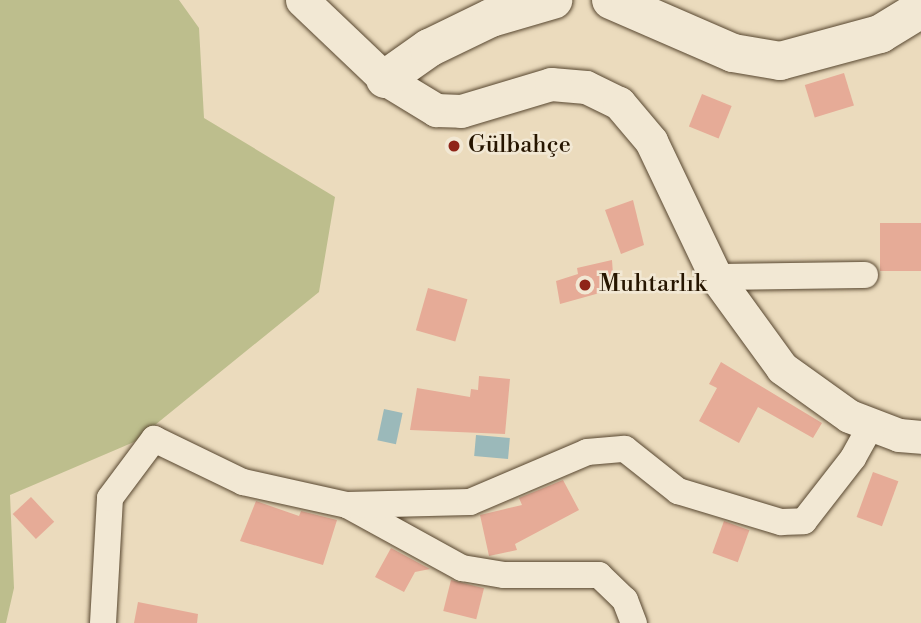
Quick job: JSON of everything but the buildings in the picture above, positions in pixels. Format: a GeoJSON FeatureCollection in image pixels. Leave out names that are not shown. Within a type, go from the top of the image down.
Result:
{"type":"FeatureCollection","features":[{"type":"Feature","properties":{"kind":"main road"},"geometry":{"type":"LineString","coordinates":[[386,79],[429,48],[479,24],[553,0]]}},
{"type":"Feature","properties":{"kind":"main road"},"geometry":{"type":"LineString","coordinates":[[611,0],[733,53],[780,61],[840,49],[880,34],[921,9]]}},
{"type":"Feature","properties":{"kind":"street"},"geometry":{"type":"LineString","coordinates":[[302,0],[386,79],[418,104],[449,111],[551,84],[604,94],[633,117],[651,141],[716,277],[782,368],[827,403],[871,426],[921,437]]}},
{"type":"Feature","properties":{"kind":"street"},"geometry":{"type":"LineString","coordinates":[[716,277],[865,275]]}},
{"type":"Feature","properties":{"kind":"street"},"geometry":{"type":"LineString","coordinates":[[103,623],[110,498],[154,439],[243,482],[347,505],[470,502],[587,452],[625,449],[678,491],[769,519],[804,521],[853,458],[871,426]]}},
{"type":"Feature","properties":{"kind":"street"},"geometry":{"type":"LineString","coordinates":[[347,505],[462,568],[504,575],[599,575],[625,600],[634,623]]}},
{"type":"Feature","properties":{"kind":"green space"},"geometry":{"type":"Polygon","coordinates":[[[0,0],[179,0],[199,28],[204,118],[335,197],[319,292],[134,442],[10,495],[14,588],[6,623],[0,623],[0,0]]]}},
{"type":"Feature","properties":{"kind":"water"},"geometry":{"type":"Polygon","coordinates":[[[384,409],[403,413],[396,444],[377,440],[384,409]]]}},
{"type":"Feature","properties":{"kind":"water"},"geometry":{"type":"Polygon","coordinates":[[[476,435],[510,438],[508,459],[474,456],[476,435]]]}},
{"type":"Feature","properties":{"kind":"place","name":"Gülbahçe"},"geometry":{"type":"Point","coordinates":[454,146]}},
{"type":"Feature","properties":{"kind":"place","name":"Muhtarlık"},"geometry":{"type":"Point","coordinates":[585,285]}}]}
